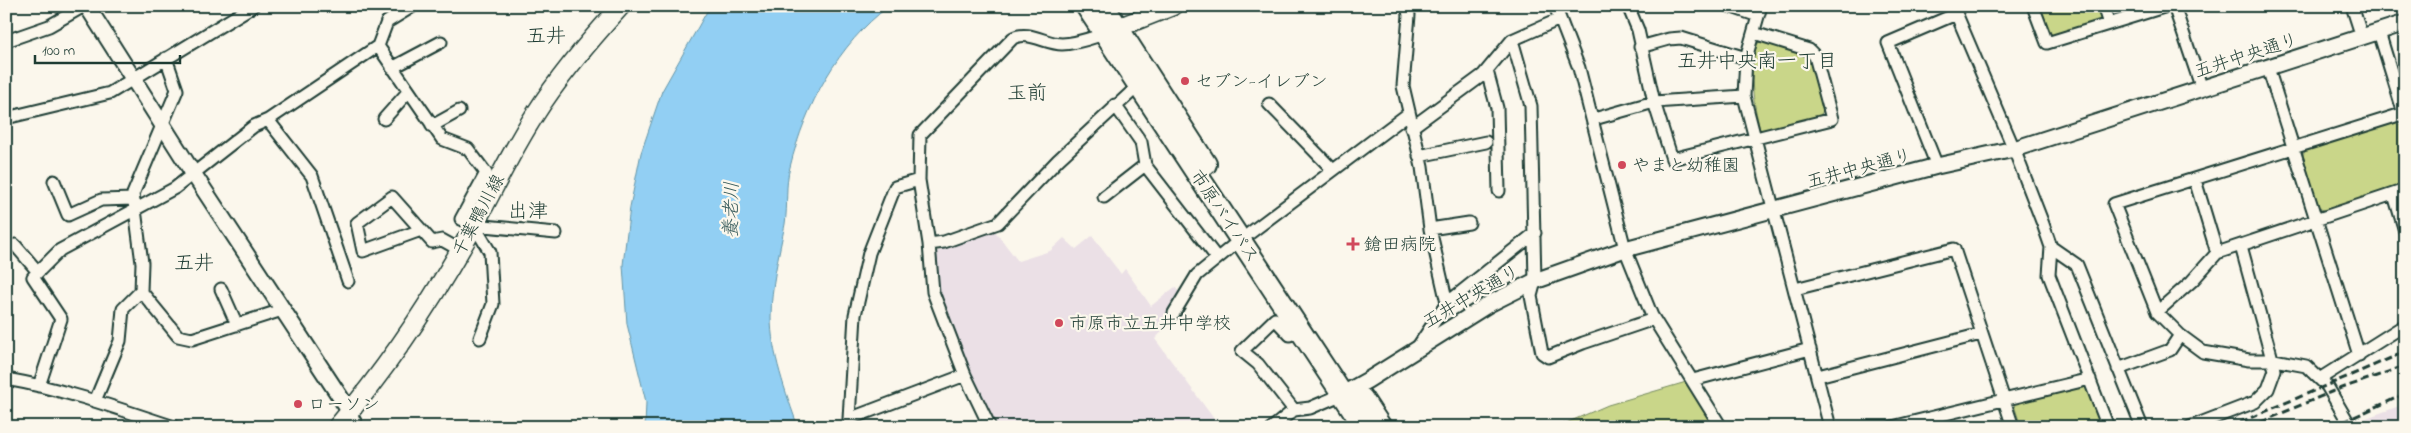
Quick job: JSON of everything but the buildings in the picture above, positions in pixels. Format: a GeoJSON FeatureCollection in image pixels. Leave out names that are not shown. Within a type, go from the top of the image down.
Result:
{"type":"FeatureCollection","features":[{"type":"Feature","properties":{"kind":"highway","name":"市原バイパス"},"geometry":{"type":"LineString","coordinates":[[1086,6],[1111,30],[1245,236],[1349,391],[1381,427]]}},
{"type":"Feature","properties":{"kind":"highway","name":"市原バイパス"},"geometry":{"type":"LineString","coordinates":[[1104,6],[1111,30],[1139,85],[1245,236]]}},
{"type":"Feature","properties":{"kind":"highway","name":"市原バイパス"},"geometry":{"type":"LineString","coordinates":[[1349,391],[1364,427]]}},
{"type":"Feature","properties":{"kind":"main road"},"geometry":{"type":"LineString","coordinates":[[1111,30],[1173,6]]}},
{"type":"Feature","properties":{"kind":"main road","name":"千葉鴨川線"},"geometry":{"type":"LineString","coordinates":[[337,427],[354,419],[398,346],[439,286],[474,225],[510,155],[536,112],[620,7]]}},
{"type":"Feature","properties":{"kind":"street"},"geometry":{"type":"LineString","coordinates":[[6,41],[49,26],[85,6],[354,419]]}},
{"type":"Feature","properties":{"kind":"street"},"geometry":{"type":"LineString","coordinates":[[6,118],[110,93],[253,6]]}},
{"type":"Feature","properties":{"kind":"street"},"geometry":{"type":"LineString","coordinates":[[39,386],[61,319],[34,277],[38,272],[60,250],[134,204],[175,188],[254,126],[268,120],[378,46],[387,22],[413,6]]}},
{"type":"Feature","properties":{"kind":"street"},"geometry":{"type":"LineString","coordinates":[[1407,6],[1409,15],[1403,86],[1411,128],[1419,156],[1430,229],[1447,303]]}},
{"type":"Feature","properties":{"kind":"street"},"geometry":{"type":"LineString","coordinates":[[1555,6],[1579,68],[1594,120],[1625,249],[1654,319],[1721,427]]}},
{"type":"Feature","properties":{"kind":"street"},"geometry":{"type":"LineString","coordinates":[[1628,6],[1638,30],[1640,46],[1654,102],[1672,159],[1755,140],[1832,119],[1815,56],[1809,50],[1754,33]]}},
{"type":"Feature","properties":{"kind":"street"},"geometry":{"type":"LineString","coordinates":[[1729,6],[1760,11],[1746,58],[1744,96],[1775,209],[1830,427]]}},
{"type":"Feature","properties":{"kind":"street"},"geometry":{"type":"LineString","coordinates":[[2033,6],[2047,43],[2168,6]]}},
{"type":"Feature","properties":{"kind":"street"},"geometry":{"type":"LineString","coordinates":[[2103,6],[2109,24]]}},
{"type":"Feature","properties":{"kind":"street"},"geometry":{"type":"LineString","coordinates":[[2174,6],[2202,89]]}},
{"type":"Feature","properties":{"kind":"street"},"geometry":{"type":"LineString","coordinates":[[2352,6],[2362,38]]}},
{"type":"Feature","properties":{"kind":"street"},"geometry":{"type":"LineString","coordinates":[[1937,166],[1888,44],[1954,10],[2014,149],[2051,247],[2049,275],[2108,427]]}},
{"type":"Feature","properties":{"kind":"street"},"geometry":{"type":"LineString","coordinates":[[1411,128],[1487,70],[1512,40],[1560,19]]}},
{"type":"Feature","properties":{"kind":"street","name":"五井中央通り"},"geometry":{"type":"LineString","coordinates":[[1349,391],[1489,304],[1535,280],[1625,249],[1937,166],[2014,149],[2405,23]]}},
{"type":"Feature","properties":{"kind":"street"},"geometry":{"type":"LineString","coordinates":[[990,427],[965,375],[933,292],[929,244],[919,180],[920,135],[1013,38],[1025,35],[1054,44],[1065,44],[1111,30]]}},
{"type":"Feature","properties":{"kind":"street"},"geometry":{"type":"LineString","coordinates":[[2351,427],[2321,378],[2311,369],[2301,364],[2274,360],[2249,360],[2203,352],[2180,335],[2157,312],[2114,204],[2404,114],[2379,32]]}},
{"type":"Feature","properties":{"kind":"street"},"geometry":{"type":"LineString","coordinates":[[1640,46],[1669,38],[1681,38],[1746,58]]}},
{"type":"Feature","properties":{"kind":"street"},"geometry":{"type":"LineString","coordinates":[[1512,40],[1531,106],[1535,280],[1531,296],[1542,353],[1548,357],[1654,319]]}},
{"type":"Feature","properties":{"kind":"street"},"geometry":{"type":"LineString","coordinates":[[392,68],[441,42]]}},
{"type":"Feature","properties":{"kind":"street"},"geometry":{"type":"LineString","coordinates":[[378,46],[442,140],[468,150],[486,173],[461,219],[474,225],[556,233]]}},
{"type":"Feature","properties":{"kind":"street"},"geometry":{"type":"LineString","coordinates":[[166,58],[177,90],[133,194],[142,263],[142,291],[178,336],[196,339],[282,310]]}},
{"type":"Feature","properties":{"kind":"street"},"geometry":{"type":"LineString","coordinates":[[2268,68],[2358,356]]}},
{"type":"Feature","properties":{"kind":"street"},"geometry":{"type":"LineString","coordinates":[[1487,70],[1497,108],[1499,191]]}},
{"type":"Feature","properties":{"kind":"street"},"geometry":{"type":"LineString","coordinates":[[929,244],[944,242],[998,223],[1115,105],[1139,85]]}},
{"type":"Feature","properties":{"kind":"street"},"geometry":{"type":"LineString","coordinates":[[384,119],[408,92]]}},
{"type":"Feature","properties":{"kind":"street"},"geometry":{"type":"LineString","coordinates":[[1594,120],[1654,102],[1744,96]]}},
{"type":"Feature","properties":{"kind":"street"},"geometry":{"type":"LineString","coordinates":[[1269,104],[1334,170]]}},
{"type":"Feature","properties":{"kind":"street"},"geometry":{"type":"LineString","coordinates":[[1115,105],[1141,142],[1145,165],[1217,258]]}},
{"type":"Feature","properties":{"kind":"street"},"geometry":{"type":"LineString","coordinates":[[432,126],[459,111]]}},
{"type":"Feature","properties":{"kind":"street"},"geometry":{"type":"LineString","coordinates":[[1174,313],[1197,275],[1245,236],[1408,114]]}},
{"type":"Feature","properties":{"kind":"street"},"geometry":{"type":"LineString","coordinates":[[268,120],[312,176],[348,281]]}},
{"type":"Feature","properties":{"kind":"street"},"geometry":{"type":"LineString","coordinates":[[1419,156],[1486,142]]}},
{"type":"Feature","properties":{"kind":"street"},"geometry":{"type":"LineString","coordinates":[[1104,198],[1145,165]]}},
{"type":"Feature","properties":{"kind":"street"},"geometry":{"type":"LineString","coordinates":[[919,180],[895,188],[869,253],[855,316],[850,423],[965,375]]}},
{"type":"Feature","properties":{"kind":"street"},"geometry":{"type":"LineString","coordinates":[[2195,180],[2217,253]]}},
{"type":"Feature","properties":{"kind":"street"},"geometry":{"type":"LineString","coordinates":[[54,181],[68,215],[101,200],[134,204]]}},
{"type":"Feature","properties":{"kind":"street"},"geometry":{"type":"LineString","coordinates":[[2157,312],[2192,281],[2217,253],[2315,218],[2400,193],[2405,231]]}},
{"type":"Feature","properties":{"kind":"street"},"geometry":{"type":"LineString","coordinates":[[421,230],[363,251],[357,223],[392,197],[432,242],[442,240],[460,250]]}},
{"type":"Feature","properties":{"kind":"street"},"geometry":{"type":"LineString","coordinates":[[1430,229],[1470,223]]}},
{"type":"Feature","properties":{"kind":"street"},"geometry":{"type":"LineString","coordinates":[[474,225],[490,252],[493,304],[480,338]]}},
{"type":"Feature","properties":{"kind":"street"},"geometry":{"type":"LineString","coordinates":[[1416,350],[1447,303],[1534,233]]}},
{"type":"Feature","properties":{"kind":"street"},"geometry":{"type":"LineString","coordinates":[[15,245],[38,272]]}},
{"type":"Feature","properties":{"kind":"street"},"geometry":{"type":"LineString","coordinates":[[2190,427],[2256,402],[2268,389],[2275,370],[2274,360],[2241,246]]}},
{"type":"Feature","properties":{"kind":"street"},"geometry":{"type":"LineString","coordinates":[[2051,247],[2077,265],[2142,427]]}},
{"type":"Feature","properties":{"kind":"street"},"geometry":{"type":"LineString","coordinates":[[1795,290],[1954,250],[2013,427]]}},
{"type":"Feature","properties":{"kind":"street"},"geometry":{"type":"LineString","coordinates":[[222,289],[237,325]]}},
{"type":"Feature","properties":{"kind":"street"},"geometry":{"type":"LineString","coordinates":[[95,401],[120,341],[123,309],[142,291]]}},
{"type":"Feature","properties":{"kind":"street"},"geometry":{"type":"LineString","coordinates":[[1290,335],[1275,320],[1242,351],[1258,364],[1294,410]]}},
{"type":"Feature","properties":{"kind":"street"},"geometry":{"type":"LineString","coordinates":[[2321,378],[2405,325]]}},
{"type":"Feature","properties":{"kind":"street"},"geometry":{"type":"LineString","coordinates":[[1818,376],[1981,334]]}},
{"type":"Feature","properties":{"kind":"street"},"geometry":{"type":"LineString","coordinates":[[2118,369],[2170,350],[2180,335]]}},
{"type":"Feature","properties":{"kind":"street"},"geometry":{"type":"LineString","coordinates":[[1692,380],[1810,348]]}},
{"type":"Feature","properties":{"kind":"street"},"geometry":{"type":"LineString","coordinates":[[6,379],[95,401],[174,427]]}},
{"type":"Feature","properties":{"kind":"street"},"geometry":{"type":"LineString","coordinates":[[1892,427],[2090,379]]}},
{"type":"Feature","properties":{"kind":"street"},"geometry":{"type":"LineString","coordinates":[[1273,427],[1294,410],[1310,408],[1349,391]]}},
{"type":"Feature","properties":{"kind":"shaded area","name":"市原市立五井中学校"},"geometry":{"type":"Polygon","coordinates":[[[994,230],[1018,261],[1050,251],[1064,238],[1076,249],[1092,236],[1121,274],[1125,269],[1151,306],[1175,287],[1188,304],[1155,339],[1220,427],[995,427],[969,375],[936,291],[936,252],[994,230]]]}},
{"type":"Feature","properties":{"kind":"shaded area"},"geometry":{"type":"Polygon","coordinates":[[[2405,404],[2405,427],[2361,427],[2358,421],[2405,404]]]}},
{"type":"Feature","properties":{"kind":"green space"},"geometry":{"type":"Polygon","coordinates":[[[2038,6],[2099,6],[2103,19],[2100,23],[2053,37],[2049,34],[2038,6]]]}},
{"type":"Feature","properties":{"kind":"green space"},"geometry":{"type":"Polygon","coordinates":[[[1762,41],[1804,53],[1810,58],[1823,111],[1819,117],[1763,131],[1760,130],[1752,76],[1757,44],[1762,41]]]}},
{"type":"Feature","properties":{"kind":"green space"},"geometry":{"type":"Polygon","coordinates":[[[2394,120],[2400,124],[2405,139],[2405,185],[2326,211],[2318,208],[2303,155],[2306,149],[2394,120]]]}},
{"type":"Feature","properties":{"kind":"green space"},"geometry":{"type":"Polygon","coordinates":[[[1693,380],[1721,427],[1557,427],[1608,405],[1693,380]]]}},
{"type":"Feature","properties":{"kind":"green space"},"geometry":{"type":"Polygon","coordinates":[[[2087,384],[2104,427],[2021,427],[2013,402],[2087,384]]]}},
{"type":"Feature","properties":{"kind":"water","name":"養老川"},"geometry":{"type":"Polygon","coordinates":[[[710,6],[889,6],[854,39],[826,78],[814,99],[805,121],[796,144],[788,174],[785,224],[774,282],[771,317],[776,359],[798,427],[645,427],[646,402],[627,324],[623,265],[630,207],[641,153],[662,91],[710,6]]]}},
{"type":"Feature","properties":{"kind":"railway"},"geometry":{"type":"LineString","coordinates":[[2229,427],[2405,352]]}},
{"type":"Feature","properties":{"kind":"railway"},"geometry":{"type":"LineString","coordinates":[[2250,427],[2331,392],[2405,366]]}},
{"type":"Feature","properties":{"kind":"railway"},"geometry":{"type":"LineString","coordinates":[[2332,427],[2405,394]]}},
{"type":"Feature","properties":{"kind":"place","name":"セブン-イレブン"},"geometry":{"type":"Point","coordinates":[1185,81]}},
{"type":"Feature","properties":{"kind":"place","name":"やまと幼稚園"},"geometry":{"type":"Point","coordinates":[1622,165]}},
{"type":"Feature","properties":{"kind":"place","name":"鎗田病院"},"geometry":{"type":"Point","coordinates":[1353,244]}},
{"type":"Feature","properties":{"kind":"place","name":"市原市立五井中学校"},"geometry":{"type":"Point","coordinates":[1059,323]}},
{"type":"Feature","properties":{"kind":"place","name":"ローソン"},"geometry":{"type":"Point","coordinates":[298,404]}},
{"type":"Feature","properties":{"kind":"district","name":"五井"},"geometry":{"type":"Point","coordinates":[546,35]}},
{"type":"Feature","properties":{"kind":"district","name":"五井中央南一丁目"},"geometry":{"type":"Point","coordinates":[1757,60]}},
{"type":"Feature","properties":{"kind":"district","name":"玉前"},"geometry":{"type":"Point","coordinates":[1027,92]}},
{"type":"Feature","properties":{"kind":"district","name":"出津"},"geometry":{"type":"Point","coordinates":[528,210]}},
{"type":"Feature","properties":{"kind":"district","name":"五井"},"geometry":{"type":"Point","coordinates":[194,262]}}]}
